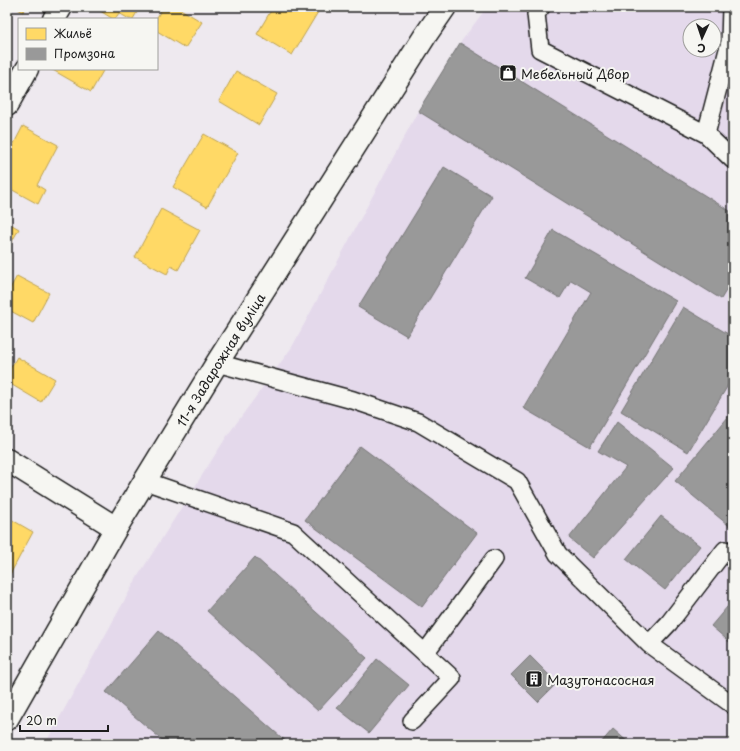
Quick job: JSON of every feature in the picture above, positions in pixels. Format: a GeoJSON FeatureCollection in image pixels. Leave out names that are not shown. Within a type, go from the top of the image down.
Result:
{"type":"FeatureCollection","features":[{"type":"Feature","properties":{"kind":"main road"},"geometry":{"type":"LineString","coordinates":[[55,18],[61,7]]}},
{"type":"Feature","properties":{"kind":"main road","name":"11-я Задарожная вуліца"},"geometry":{"type":"LineString","coordinates":[[7,719],[116,528],[217,363],[424,36],[445,7]]}},
{"type":"Feature","properties":{"kind":"main road"},"geometry":{"type":"LineString","coordinates":[[7,105],[26,70]]}},
{"type":"Feature","properties":{"kind":"main road"},"geometry":{"type":"LineString","coordinates":[[7,460],[116,528]]}},
{"type":"Feature","properties":{"kind":"lane"},"geometry":{"type":"LineString","coordinates":[[541,7],[536,14],[540,49],[706,134],[733,160]]}},
{"type":"Feature","properties":{"kind":"lane"},"geometry":{"type":"LineString","coordinates":[[706,134],[730,42],[731,7]]}},
{"type":"Feature","properties":{"kind":"lane"},"geometry":{"type":"LineString","coordinates":[[217,363],[353,400],[418,422],[517,481],[558,554],[649,644],[733,705]]}},
{"type":"Feature","properties":{"kind":"lane"},"geometry":{"type":"LineString","coordinates":[[145,481],[293,532],[452,678],[412,721]]}},
{"type":"Feature","properties":{"kind":"lane"},"geometry":{"type":"LineString","coordinates":[[649,644],[669,623],[725,550]]}},
{"type":"Feature","properties":{"kind":"lane"},"geometry":{"type":"LineString","coordinates":[[425,653],[494,559]]}},
{"type":"Feature","properties":{"kind":"shaded area"},"geometry":{"type":"Polygon","coordinates":[[[487,7],[733,7],[733,744],[45,744],[138,576],[227,436],[292,347],[418,111],[460,43],[487,7]]]}},
{"type":"Feature","properties":{"kind":"building: Жильё"},"geometry":{"type":"Polygon","coordinates":[[[15,7],[26,7],[23,12],[15,7]]]}},
{"type":"Feature","properties":{"kind":"building: Жильё"},"geometry":{"type":"Polygon","coordinates":[[[94,7],[140,7],[134,18],[127,18],[119,13],[116,18],[111,18],[94,7]]]}},
{"type":"Feature","properties":{"kind":"building: Жильё"},"geometry":{"type":"Polygon","coordinates":[[[163,7],[177,7],[202,22],[185,48],[158,32],[158,18],[157,18],[163,7]]]}},
{"type":"Feature","properties":{"kind":"building: Жильё"},"geometry":{"type":"Polygon","coordinates":[[[273,7],[321,7],[292,55],[257,34],[273,7]]]}},
{"type":"Feature","properties":{"kind":"building: Жильё"},"geometry":{"type":"Polygon","coordinates":[[[53,70],[103,70],[91,92],[53,70]]]}},
{"type":"Feature","properties":{"kind":"building: Жильё"},"geometry":{"type":"Polygon","coordinates":[[[236,71],[277,94],[259,125],[219,101],[236,71]]]}},
{"type":"Feature","properties":{"kind":"building: Жильё"},"geometry":{"type":"Polygon","coordinates":[[[23,126],[58,145],[37,185],[45,190],[38,204],[7,187],[7,157],[23,126]]]}},
{"type":"Feature","properties":{"kind":"building: Жильё"},"geometry":{"type":"Polygon","coordinates":[[[204,134],[238,153],[207,207],[173,187],[204,134]]]}},
{"type":"Feature","properties":{"kind":"building: Жильё"},"geometry":{"type":"Polygon","coordinates":[[[161,209],[200,230],[178,270],[171,266],[167,274],[135,257],[161,209]]]}},
{"type":"Feature","properties":{"kind":"building: Жильё"},"geometry":{"type":"Polygon","coordinates":[[[7,222],[19,229],[7,250],[7,222]]]}},
{"type":"Feature","properties":{"kind":"building: Жильё"},"geometry":{"type":"Polygon","coordinates":[[[17,276],[49,293],[33,323],[7,309],[7,294],[17,276]]]}},
{"type":"Feature","properties":{"kind":"building: Жильё"},"geometry":{"type":"Polygon","coordinates":[[[17,357],[55,379],[41,402],[7,382],[7,374],[17,357]]]}},
{"type":"Feature","properties":{"kind":"building: Жильё"},"geometry":{"type":"Polygon","coordinates":[[[7,517],[33,532],[7,580],[7,517]]]}},
{"type":"Feature","properties":{"kind":"building: Промзона"},"geometry":{"type":"Polygon","coordinates":[[[460,43],[733,213],[733,279],[721,299],[418,111],[460,43]]]}},
{"type":"Feature","properties":{"kind":"building: Промзона"},"geometry":{"type":"Polygon","coordinates":[[[444,167],[492,196],[407,336],[358,307],[444,167]]]}},
{"type":"Feature","properties":{"kind":"building: Промзона"},"geometry":{"type":"Polygon","coordinates":[[[553,230],[676,301],[590,447],[523,408],[591,292],[571,280],[560,298],[525,278],[553,230]]]}},
{"type":"Feature","properties":{"kind":"building: Промзона"},"geometry":{"type":"Polygon","coordinates":[[[683,307],[733,337],[733,377],[688,452],[621,411],[683,307]]]}},
{"type":"Feature","properties":{"kind":"building: Промзона"},"geometry":{"type":"Polygon","coordinates":[[[733,411],[733,529],[675,481],[733,411]]]}},
{"type":"Feature","properties":{"kind":"building: Промзона"},"geometry":{"type":"Polygon","coordinates":[[[617,422],[674,468],[593,558],[569,538],[626,467],[598,451],[617,422]]]}},
{"type":"Feature","properties":{"kind":"building: Промзона"},"geometry":{"type":"Polygon","coordinates":[[[360,446],[477,533],[422,607],[305,520],[360,446]]]}},
{"type":"Feature","properties":{"kind":"building: Промзона"},"geometry":{"type":"Polygon","coordinates":[[[661,516],[700,546],[665,590],[626,559],[661,516]]]}},
{"type":"Feature","properties":{"kind":"building: Промзона"},"geometry":{"type":"Polygon","coordinates":[[[255,557],[367,658],[318,711],[207,611],[255,557]]]}},
{"type":"Feature","properties":{"kind":"building: Промзона"},"geometry":{"type":"Polygon","coordinates":[[[733,600],[733,645],[711,626],[733,600]]]}},
{"type":"Feature","properties":{"kind":"building: Промзона"},"geometry":{"type":"Polygon","coordinates":[[[159,631],[289,744],[167,744],[106,692],[159,631]]]}},
{"type":"Feature","properties":{"kind":"building: Промзона","name":"Мазутонасосная"},"geometry":{"type":"Polygon","coordinates":[[[530,656],[557,683],[538,702],[511,675],[530,656]]]}},
{"type":"Feature","properties":{"kind":"building: Промзона"},"geometry":{"type":"Polygon","coordinates":[[[377,659],[409,685],[369,733],[337,708],[377,659]]]}},
{"type":"Feature","properties":{"kind":"building: Промзона"},"geometry":{"type":"Polygon","coordinates":[[[613,729],[630,744],[600,744],[613,729]]]}},
{"type":"Feature","properties":{"kind":"place","name":"Мебельный Двор"},"geometry":{"type":"Point","coordinates":[508,73]}},
{"type":"Feature","properties":{"kind":"place","name":"Мазутонасосная"},"geometry":{"type":"Point","coordinates":[534,679]}}]}
